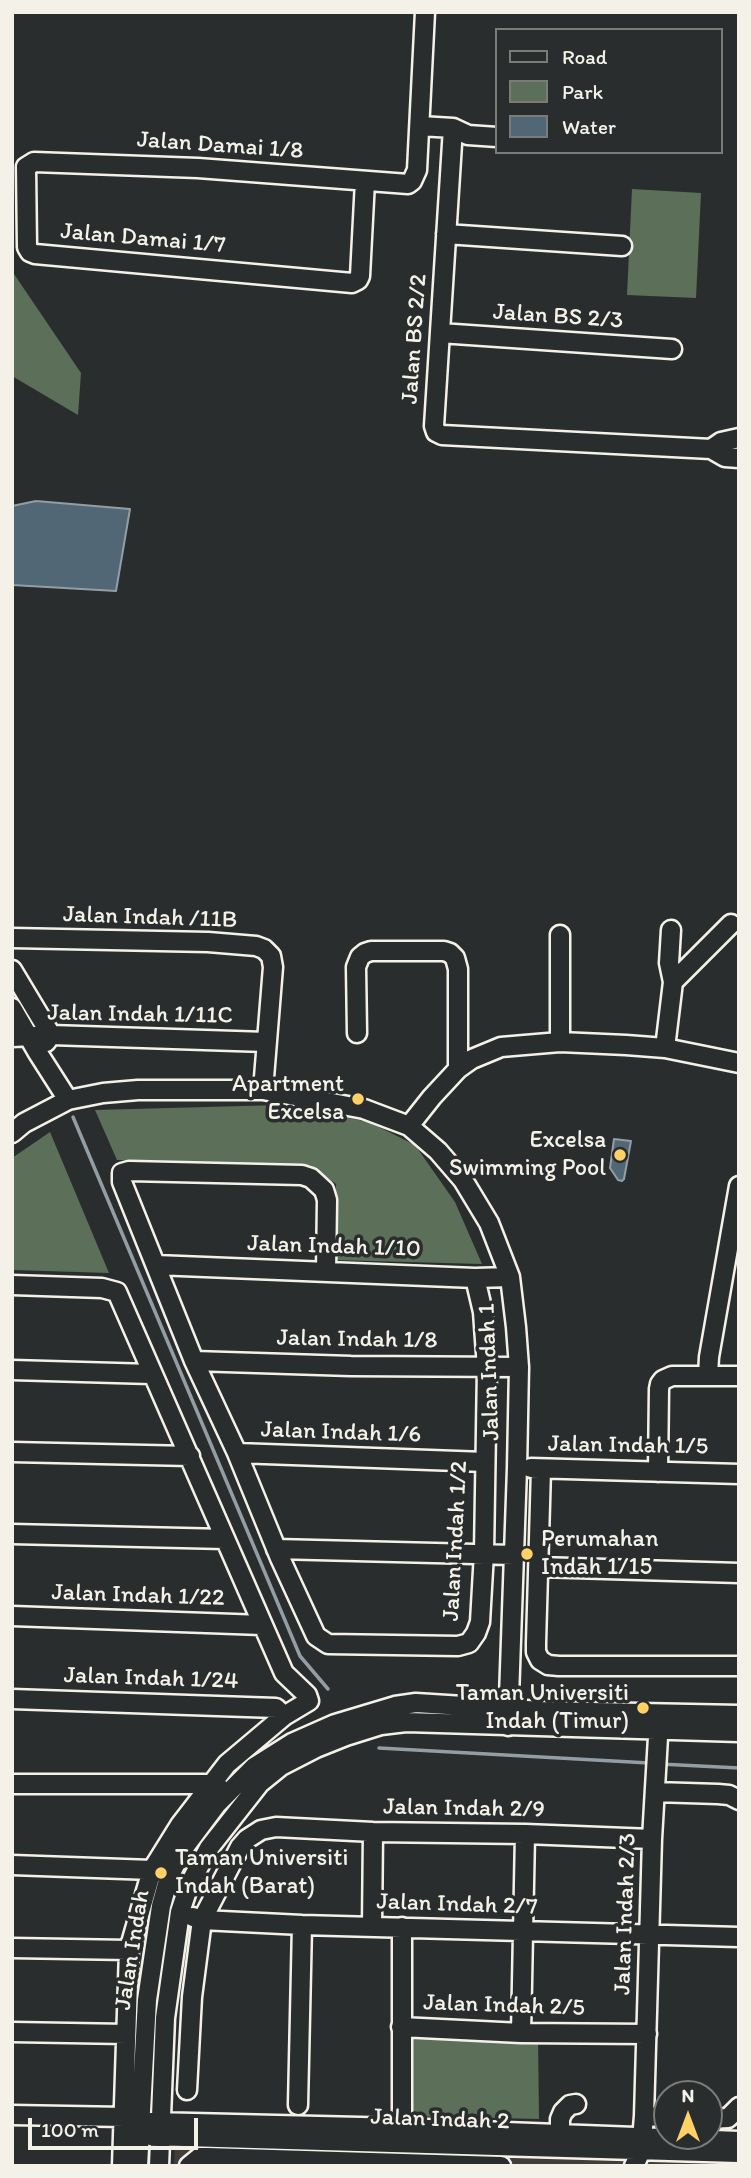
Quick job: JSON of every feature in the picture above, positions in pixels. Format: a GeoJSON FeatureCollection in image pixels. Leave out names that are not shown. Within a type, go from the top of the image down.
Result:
{"type":"FeatureCollection","features":[{"type":"Feature","properties":{"kind":"street"},"geometry":{"type":"LineString","coordinates":[[425,12],[419,133],[496,137]]}},
{"type":"Feature","properties":{"kind":"street","name":"Jalan Damai 1/8"},"geometry":{"type":"LineString","coordinates":[[29,164],[41,161],[198,168],[408,184],[416,175],[419,133]]}},
{"type":"Feature","properties":{"kind":"street","name":"Jalan BS 2/2"},"geometry":{"type":"LineString","coordinates":[[458,135],[446,234],[434,426],[438,434],[711,449]]}},
{"type":"Feature","properties":{"kind":"street","name":"Jalan Damai 1/7"},"geometry":{"type":"LineString","coordinates":[[29,164],[26,167],[27,247],[35,254],[342,282],[356,282],[360,276],[365,181]]}},
{"type":"Feature","properties":{"kind":"street"},"geometry":{"type":"LineString","coordinates":[[446,234],[622,247]]}},
{"type":"Feature","properties":{"kind":"street","name":"Jalan BS 2/3"},"geometry":{"type":"LineString","coordinates":[[440,333],[672,349]]}},
{"type":"Feature","properties":{"kind":"street"},"geometry":{"type":"LineString","coordinates":[[739,438],[721,442],[711,449],[725,457],[739,458]]}},
{"type":"Feature","properties":{"kind":"street"},"geometry":{"type":"LineString","coordinates":[[673,982],[731,924]]}},
{"type":"Feature","properties":{"kind":"street"},"geometry":{"type":"LineString","coordinates":[[665,1048],[673,982],[669,963],[671,930]]}},
{"type":"Feature","properties":{"kind":"street"},"geometry":{"type":"LineString","coordinates":[[560,935],[560,1042]]}},
{"type":"Feature","properties":{"kind":"street","name":"Jalan Indah /11B"},"geometry":{"type":"LineString","coordinates":[[12,938],[125,939],[256,946],[264,949],[271,956],[273,967],[266,1042]]}},
{"type":"Feature","properties":{"kind":"street"},"geometry":{"type":"LineString","coordinates":[[357,1033],[357,962],[365,953],[444,951],[455,958],[458,969],[458,1022],[465,1064]]}},
{"type":"Feature","properties":{"kind":"street"},"geometry":{"type":"LineString","coordinates":[[12,970],[51,1035]]}},
{"type":"Feature","properties":{"kind":"street"},"geometry":{"type":"LineString","coordinates":[[12,1008],[26,1043],[68,1100]]}},
{"type":"Feature","properties":{"kind":"street","name":"Jalan Indah 1/11C"},"geometry":{"type":"LineString","coordinates":[[26,1043],[51,1035],[266,1042]]}},
{"type":"Feature","properties":{"kind":"street"},"geometry":{"type":"LineString","coordinates":[[263,1090],[266,1042]]}},
{"type":"Feature","properties":{"kind":"street"},"geometry":{"type":"LineString","coordinates":[[409,1126],[432,1097],[465,1064],[501,1046],[560,1042],[665,1048],[739,1063]]}},
{"type":"Feature","properties":{"kind":"street","name":"Jalan Indah 1"},"geometry":{"type":"LineString","coordinates":[[12,1133],[24,1123],[68,1100],[103,1093],[138,1090],[263,1090],[364,1109],[409,1126],[438,1151],[463,1180],[489,1223],[510,1277],[514,1297],[519,1367],[507,1717]]}},
{"type":"Feature","properties":{"kind":"street"},"geometry":{"type":"LineString","coordinates":[[326,1271],[327,1200],[319,1183],[311,1178],[302,1175],[122,1173],[122,1182],[194,1361],[237,1453],[276,1549],[514,1555]]}},
{"type":"Feature","properties":{"kind":"street"},"geometry":{"type":"LineString","coordinates":[[708,1376],[739,1186]]}},
{"type":"Feature","properties":{"kind":"street","name":"Jalan Indah 1/10"},"geometry":{"type":"LineString","coordinates":[[156,1265],[475,1278],[510,1277]]}},
{"type":"Feature","properties":{"kind":"street","name":"Jalan Indah 1/2"},"geometry":{"type":"LineString","coordinates":[[276,1549],[313,1630],[321,1641],[328,1644],[458,1646],[469,1643],[480,1622],[484,1553],[487,1367],[483,1312],[475,1278]]}},
{"type":"Feature","properties":{"kind":"street"},"geometry":{"type":"LineString","coordinates":[[12,1285],[111,1289],[117,1292],[284,1673],[309,1698],[307,1705],[284,1716],[227,1764],[180,1825],[152,1870],[129,1950],[126,2034],[135,2125],[122,2166]]}},
{"type":"Feature","properties":{"kind":"street","name":"Jalan Indah 1/8"},"geometry":{"type":"LineString","coordinates":[[194,1361],[519,1367]]}},
{"type":"Feature","properties":{"kind":"street"},"geometry":{"type":"LineString","coordinates":[[12,1370],[151,1374]]}},
{"type":"Feature","properties":{"kind":"street"},"geometry":{"type":"LineString","coordinates":[[658,1472],[660,1384],[668,1377],[677,1375],[739,1377]]}},
{"type":"Feature","properties":{"kind":"street"},"geometry":{"type":"LineString","coordinates":[[12,1452],[190,1457]]}},
{"type":"Feature","properties":{"kind":"street","name":"Jalan Indah 1/6"},"geometry":{"type":"LineString","coordinates":[[237,1453],[485,1462]]}},
{"type":"Feature","properties":{"kind":"street","name":"Jalan Indah 1/5"},"geometry":{"type":"LineString","coordinates":[[517,1468],[739,1474]]}},
{"type":"Feature","properties":{"kind":"street"},"geometry":{"type":"LineString","coordinates":[[541,1469],[536,1643],[540,1660],[548,1665],[739,1666]]}},
{"type":"Feature","properties":{"kind":"street"},"geometry":{"type":"LineString","coordinates":[[12,1535],[225,1539]]}},
{"type":"Feature","properties":{"kind":"street"},"geometry":{"type":"LineString","coordinates":[[539,1567],[739,1573]]}},
{"type":"Feature","properties":{"kind":"street","name":"Jalan Indah 1/22"},"geometry":{"type":"LineString","coordinates":[[12,1616],[262,1625]]}},
{"type":"Feature","properties":{"kind":"street","name":"Jalan Indah 1/24"},"geometry":{"type":"LineString","coordinates":[[12,1699],[276,1708],[284,1716]]}},
{"type":"Feature","properties":{"kind":"street","name":"Jalan Indah"},"geometry":{"type":"LineString","coordinates":[[138,2166],[135,2125],[147,2000],[161,1906],[169,1877],[183,1849],[230,1789],[254,1767],[292,1743],[371,1712],[416,1703],[507,1717]]}},
{"type":"Feature","properties":{"kind":"street","name":"Jalan Indah"},"geometry":{"type":"LineString","coordinates":[[659,1722],[739,1715]]}},
{"type":"Feature","properties":{"kind":"street","name":"Jalan Indah"},"geometry":{"type":"LineString","coordinates":[[159,2166],[164,2018],[180,1912],[189,1885],[209,1848],[260,1783],[281,1766],[316,1748],[382,1725],[407,1722],[507,1717],[659,1722],[739,1732]]}},
{"type":"Feature","properties":{"kind":"street","name":"Jalan Indah 2/3"},"geometry":{"type":"LineString","coordinates":[[639,2151],[644,2116],[652,1839],[659,1722]]}},
{"type":"Feature","properties":{"kind":"street"},"geometry":{"type":"LineString","coordinates":[[12,1784],[211,1784],[230,1789],[247,1800]]}},
{"type":"Feature","properties":{"kind":"street"},"geometry":{"type":"LineString","coordinates":[[655,1785],[719,1794],[739,1800]]}},
{"type":"Feature","properties":{"kind":"street","name":"Jalan Indah 2/9"},"geometry":{"type":"LineString","coordinates":[[202,1920],[240,1847],[261,1830],[276,1827],[652,1839]]}},
{"type":"Feature","properties":{"kind":"street"},"geometry":{"type":"LineString","coordinates":[[372,1927],[373,1832]]}},
{"type":"Feature","properties":{"kind":"street"},"geometry":{"type":"LineString","coordinates":[[521,2034],[525,1834]]}},
{"type":"Feature","properties":{"kind":"street"},"geometry":{"type":"LineString","coordinates":[[12,1865],[152,1870]]}},
{"type":"Feature","properties":{"kind":"street","name":"Jalan Indah 2/7"},"geometry":{"type":"LineString","coordinates":[[180,1912],[202,1920],[302,1925],[739,1937]]}},
{"type":"Feature","properties":{"kind":"street"},"geometry":{"type":"LineString","coordinates":[[187,2090],[192,1997],[202,1920]]}},
{"type":"Feature","properties":{"kind":"street"},"geometry":{"type":"LineString","coordinates":[[298,2105],[302,1925]]}},
{"type":"Feature","properties":{"kind":"street"},"geometry":{"type":"LineString","coordinates":[[402,1927],[402,2136]]}},
{"type":"Feature","properties":{"kind":"street"},"geometry":{"type":"LineString","coordinates":[[12,1948],[129,1950]]}},
{"type":"Feature","properties":{"kind":"street","name":"Jalan Indah 2/5"},"geometry":{"type":"LineString","coordinates":[[401,2027],[521,2034],[647,2034]]}},
{"type":"Feature","properties":{"kind":"street"},"geometry":{"type":"LineString","coordinates":[[12,2032],[126,2034]]}},
{"type":"Feature","properties":{"kind":"street"},"geometry":{"type":"LineString","coordinates":[[560,2135],[563,2112],[570,2105],[576,2104]]}},
{"type":"Feature","properties":{"kind":"street"},"geometry":{"type":"LineString","coordinates":[[723,2118],[728,2118],[739,2107]]}},
{"type":"Feature","properties":{"kind":"street","name":"Jalan Indah 2"},"geometry":{"type":"LineString","coordinates":[[12,2115],[161,2129],[481,2139],[639,2151],[739,2153]]}},
{"type":"Feature","properties":{"kind":"street"},"geometry":{"type":"LineString","coordinates":[[644,2116],[653,2116]]}},
{"type":"Feature","properties":{"kind":"street","name":"Jalan Indah 2"},"geometry":{"type":"LineString","coordinates":[[481,2139],[560,2135],[639,2151],[739,2141]]}},
{"type":"Feature","properties":{"kind":"street"},"geometry":{"type":"LineString","coordinates":[[481,2139],[481,2166]]}},
{"type":"Feature","properties":{"kind":"street"},"geometry":{"type":"LineString","coordinates":[[189,2166],[200,2157],[501,2166]]}},
{"type":"Feature","properties":{"kind":"shaded area"},"geometry":{"type":"Polygon","coordinates":[[[175,2146],[739,2161],[739,2166],[174,2166],[175,2146]]]}},
{"type":"Feature","properties":{"kind":"green space"},"geometry":{"type":"Polygon","coordinates":[[[632,189],[701,193],[696,298],[627,295],[632,189]]]}},
{"type":"Feature","properties":{"kind":"green space"},"geometry":{"type":"Polygon","coordinates":[[[12,271],[81,373],[78,415],[12,376],[12,271]]]}},
{"type":"Feature","properties":{"kind":"green space"},"geometry":{"type":"Polygon","coordinates":[[[280,1105],[369,1122],[415,1145],[455,1202],[482,1264],[332,1260],[336,1184],[310,1165],[117,1160],[95,1110],[280,1105]]]}},
{"type":"Feature","properties":{"kind":"green space"},"geometry":{"type":"Polygon","coordinates":[[[50,1132],[109,1273],[12,1270],[12,1158],[50,1132]]]}},
{"type":"Feature","properties":{"kind":"green space"},"geometry":{"type":"Polygon","coordinates":[[[407,2031],[538,2036],[539,2119],[408,2116],[407,2031]]]}},
{"type":"Feature","properties":{"kind":"water"},"geometry":{"type":"Polygon","coordinates":[[[36,501],[130,509],[116,591],[12,585],[12,506],[36,501]]]}},
{"type":"Feature","properties":{"kind":"water","name":"Excelsa Swimming Pool"},"geometry":{"type":"Polygon","coordinates":[[[614,1139],[631,1141],[622,1181],[618,1180],[610,1168],[614,1139]]]}},
{"type":"Feature","properties":{"kind":"waterway"},"geometry":{"type":"LineString","coordinates":[[73,1117],[300,1656],[328,1689]]}},
{"type":"Feature","properties":{"kind":"waterway"},"geometry":{"type":"LineString","coordinates":[[379,1748],[649,1763]]}},
{"type":"Feature","properties":{"kind":"waterway"},"geometry":{"type":"LineString","coordinates":[[660,1764],[739,1768]]}},
{"type":"Feature","properties":{"kind":"place","name":"Apartment Excelsa"},"geometry":{"type":"Point","coordinates":[358,1099]}},
{"type":"Feature","properties":{"kind":"place","name":"Excelsa Swimming Pool"},"geometry":{"type":"Point","coordinates":[620,1155]}},
{"type":"Feature","properties":{"kind":"place","name":"Perumahan Indah 1/15"},"geometry":{"type":"Point","coordinates":[527,1554]}},
{"type":"Feature","properties":{"kind":"place","name":"Taman Universiti Indah (Timur)"},"geometry":{"type":"Point","coordinates":[643,1708]}},
{"type":"Feature","properties":{"kind":"place","name":"Taman Universiti Indah (Barat)"},"geometry":{"type":"Point","coordinates":[161,1873]}}]}
